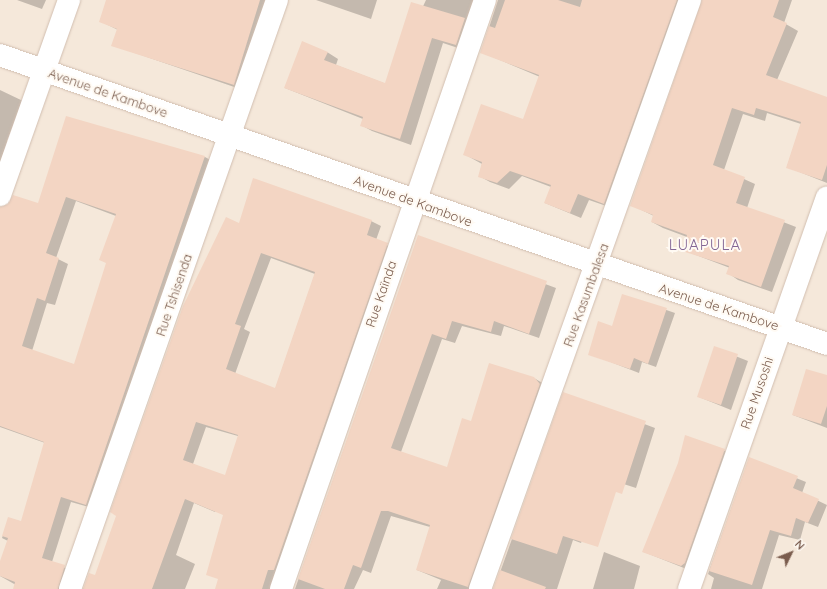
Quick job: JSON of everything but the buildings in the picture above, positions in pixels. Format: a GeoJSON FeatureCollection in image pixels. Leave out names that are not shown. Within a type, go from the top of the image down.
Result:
{"type":"FeatureCollection","features":[{"type":"Feature","properties":{"kind":"street"},"geometry":{"type":"LineString","coordinates":[[0,195],[69,0]]}},
{"type":"Feature","properties":{"kind":"street","name":"Rue Tshisenda"},"geometry":{"type":"LineString","coordinates":[[70,589],[277,0]]}},
{"type":"Feature","properties":{"kind":"street","name":"Rue Kaïnda"},"geometry":{"type":"LineString","coordinates":[[281,589],[413,201],[485,0]]}},
{"type":"Feature","properties":{"kind":"street","name":"Rue Kasumbalesa"},"geometry":{"type":"LineString","coordinates":[[480,589],[597,266],[690,0]]}},
{"type":"Feature","properties":{"kind":"street","name":"Avenue de Kambove"},"geometry":{"type":"LineString","coordinates":[[0,55],[230,135],[597,266],[827,344]]}},
{"type":"Feature","properties":{"kind":"street","name":"Rue Musoshi"},"geometry":{"type":"LineString","coordinates":[[689,589],[780,327],[827,198]]}},
{"type":"Feature","properties":{"kind":"shaded area"},"geometry":{"type":"Polygon","coordinates":[[[0,0],[827,0],[827,589],[0,589],[0,0]]]}},
{"type":"Feature","properties":{"kind":"district","name":"LUAPULA"},"geometry":{"type":"Point","coordinates":[705,245]}}]}
